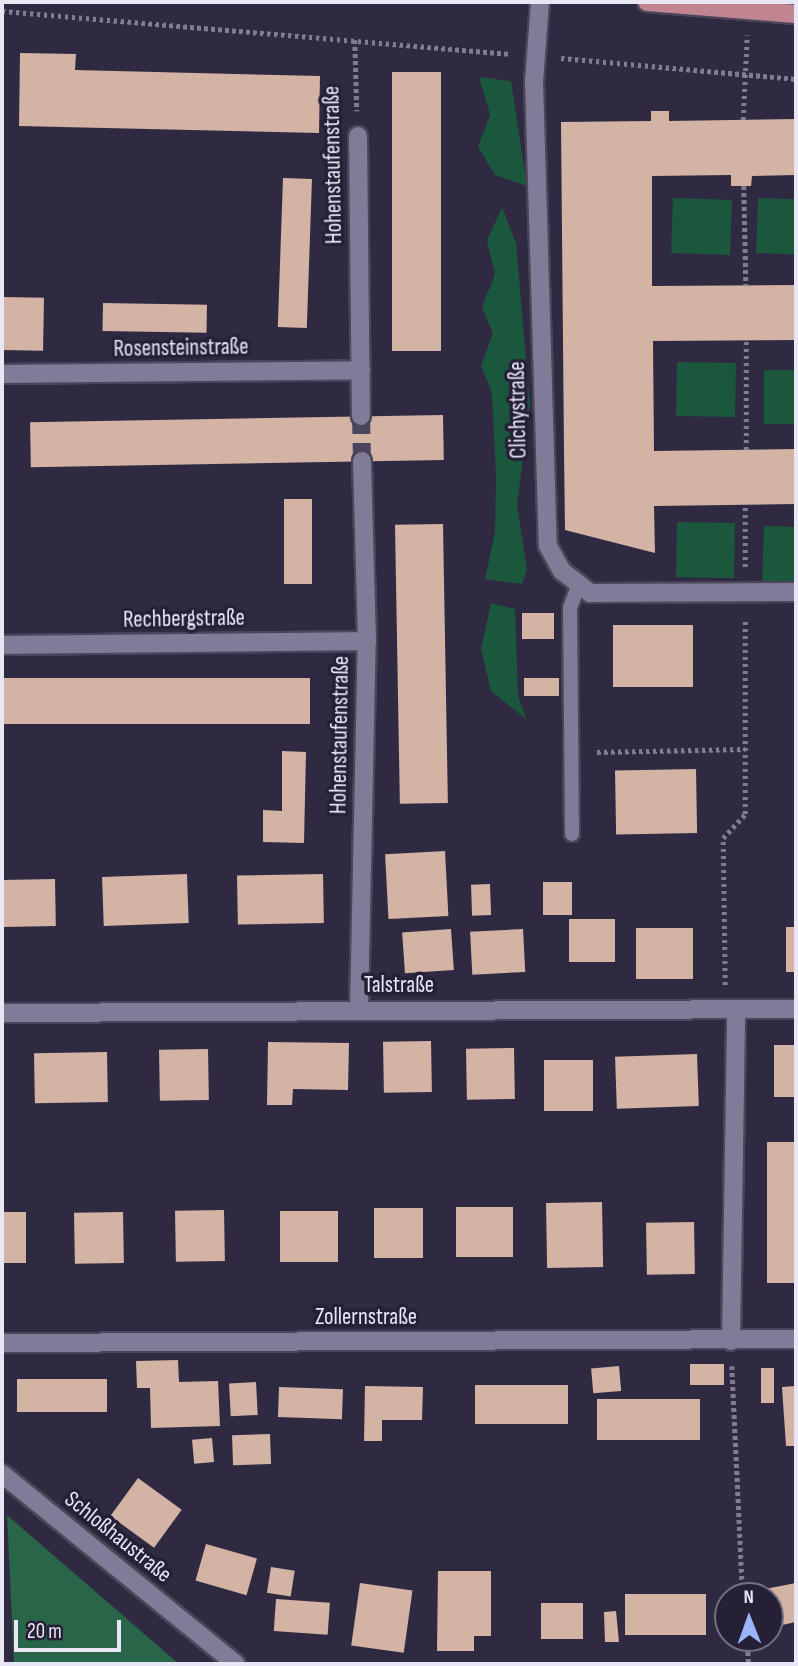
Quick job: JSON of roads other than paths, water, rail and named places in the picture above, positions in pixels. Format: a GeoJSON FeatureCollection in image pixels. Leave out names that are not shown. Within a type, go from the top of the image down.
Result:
{"type":"FeatureCollection","features":[{"type":"Feature","properties":{"kind":"main road"},"geometry":{"type":"LineString","coordinates":[[647,2],[796,15]]}},
{"type":"Feature","properties":{"kind":"street","name":"Clichystraße"},"geometry":{"type":"LineString","coordinates":[[540,2],[535,56],[545,532],[554,560],[578,586]]}},
{"type":"Feature","properties":{"kind":"street","name":"Hohenstaufenstraße"},"geometry":{"type":"LineString","coordinates":[[358,136],[361,415]]}},
{"type":"Feature","properties":{"kind":"street","name":"Rosensteinstraße"},"geometry":{"type":"LineString","coordinates":[[2,374],[361,370]]}},
{"type":"Feature","properties":{"kind":"street","name":"Hohenstaufenstraße"},"geometry":{"type":"LineString","coordinates":[[359,1009],[367,642],[362,461]]}},
{"type":"Feature","properties":{"kind":"street"},"geometry":{"type":"LineString","coordinates":[[578,586],[606,595],[796,592]]}},
{"type":"Feature","properties":{"kind":"street","name":"Rechbergstraße"},"geometry":{"type":"LineString","coordinates":[[2,645],[367,642]]}},
{"type":"Feature","properties":{"kind":"street","name":"Talstraße"},"geometry":{"type":"LineString","coordinates":[[2,1013],[359,1009],[796,1009]]}},
{"type":"Feature","properties":{"kind":"street"},"geometry":{"type":"LineString","coordinates":[[730,1010],[731,1341]]}},
{"type":"Feature","properties":{"kind":"street","name":"Zollernstraße"},"geometry":{"type":"LineString","coordinates":[[2,1343],[796,1339]]}},
{"type":"Feature","properties":{"kind":"street","name":"Schloßhaustraße"},"geometry":{"type":"LineString","coordinates":[[2,1474],[236,1664]]}},
{"type":"Feature","properties":{"kind":"lane"},"geometry":{"type":"LineString","coordinates":[[572,834],[570,608],[578,586]]}},
{"type":"Feature","properties":{"kind":"tunnel"},"geometry":{"type":"LineString","coordinates":[[361,416],[362,461]]}}]}
